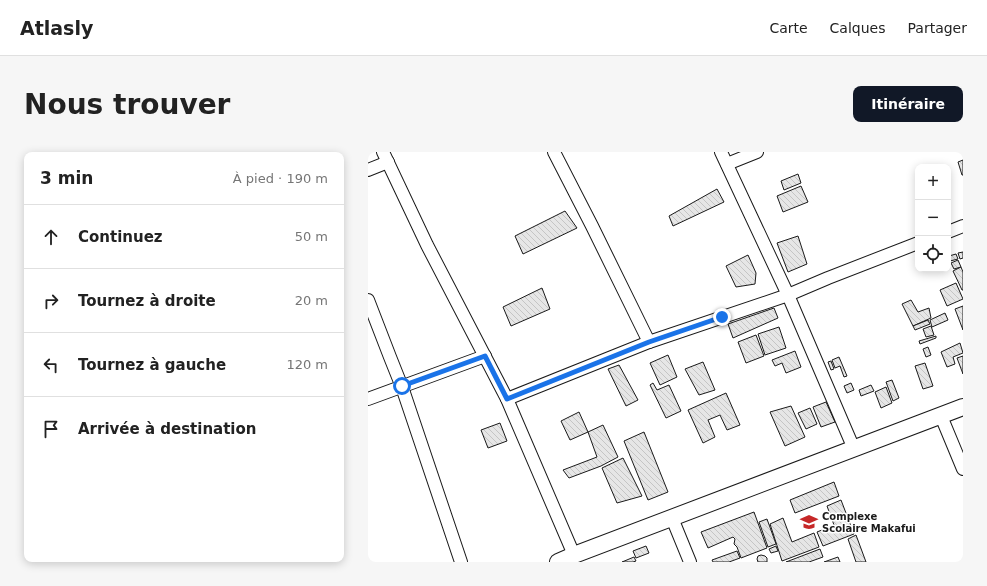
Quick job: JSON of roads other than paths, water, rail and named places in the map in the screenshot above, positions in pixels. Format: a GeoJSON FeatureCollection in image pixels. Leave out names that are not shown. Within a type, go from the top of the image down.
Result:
{"type":"FeatureCollection","features":[{"type":"Feature","properties":{"kind":"street"},"geometry":{"type":"LineString","coordinates":[[554,152],[649,342]]}},
{"type":"Feature","properties":{"kind":"street"},"geometry":{"type":"LineString","coordinates":[[721,152],[788,295],[854,449]]}},
{"type":"Feature","properties":{"kind":"street"},"geometry":{"type":"LineString","coordinates":[[727,164],[757,152]]}},
{"type":"Feature","properties":{"kind":"street"},"geometry":{"type":"LineString","coordinates":[[368,170],[385,157],[427,245],[507,399],[574,555]]}},
{"type":"Feature","properties":{"kind":"street"},"geometry":{"type":"LineString","coordinates":[[951,231],[963,226]]}},
{"type":"Feature","properties":{"kind":"street"},"geometry":{"type":"LineString","coordinates":[[507,399],[649,342],[788,295],[915,244]]}},
{"type":"Feature","properties":{"kind":"street"},"geometry":{"type":"LineString","coordinates":[[368,300],[402,386],[461,562]]}},
{"type":"Feature","properties":{"kind":"street"},"geometry":{"type":"LineString","coordinates":[[368,399],[485,356]]}},
{"type":"Feature","properties":{"kind":"street"},"geometry":{"type":"LineString","coordinates":[[558,562],[963,407]]}},
{"type":"Feature","properties":{"kind":"street"},"geometry":{"type":"LineString","coordinates":[[941,416],[963,468]]}},
{"type":"Feature","properties":{"kind":"street"},"geometry":{"type":"LineString","coordinates":[[672,518],[690,562]]}},
{"type":"Feature","properties":{"kind":"place","name":"Complexe Scolaire Makafui"},"geometry":{"type":"Point","coordinates":[809,522]}}]}
